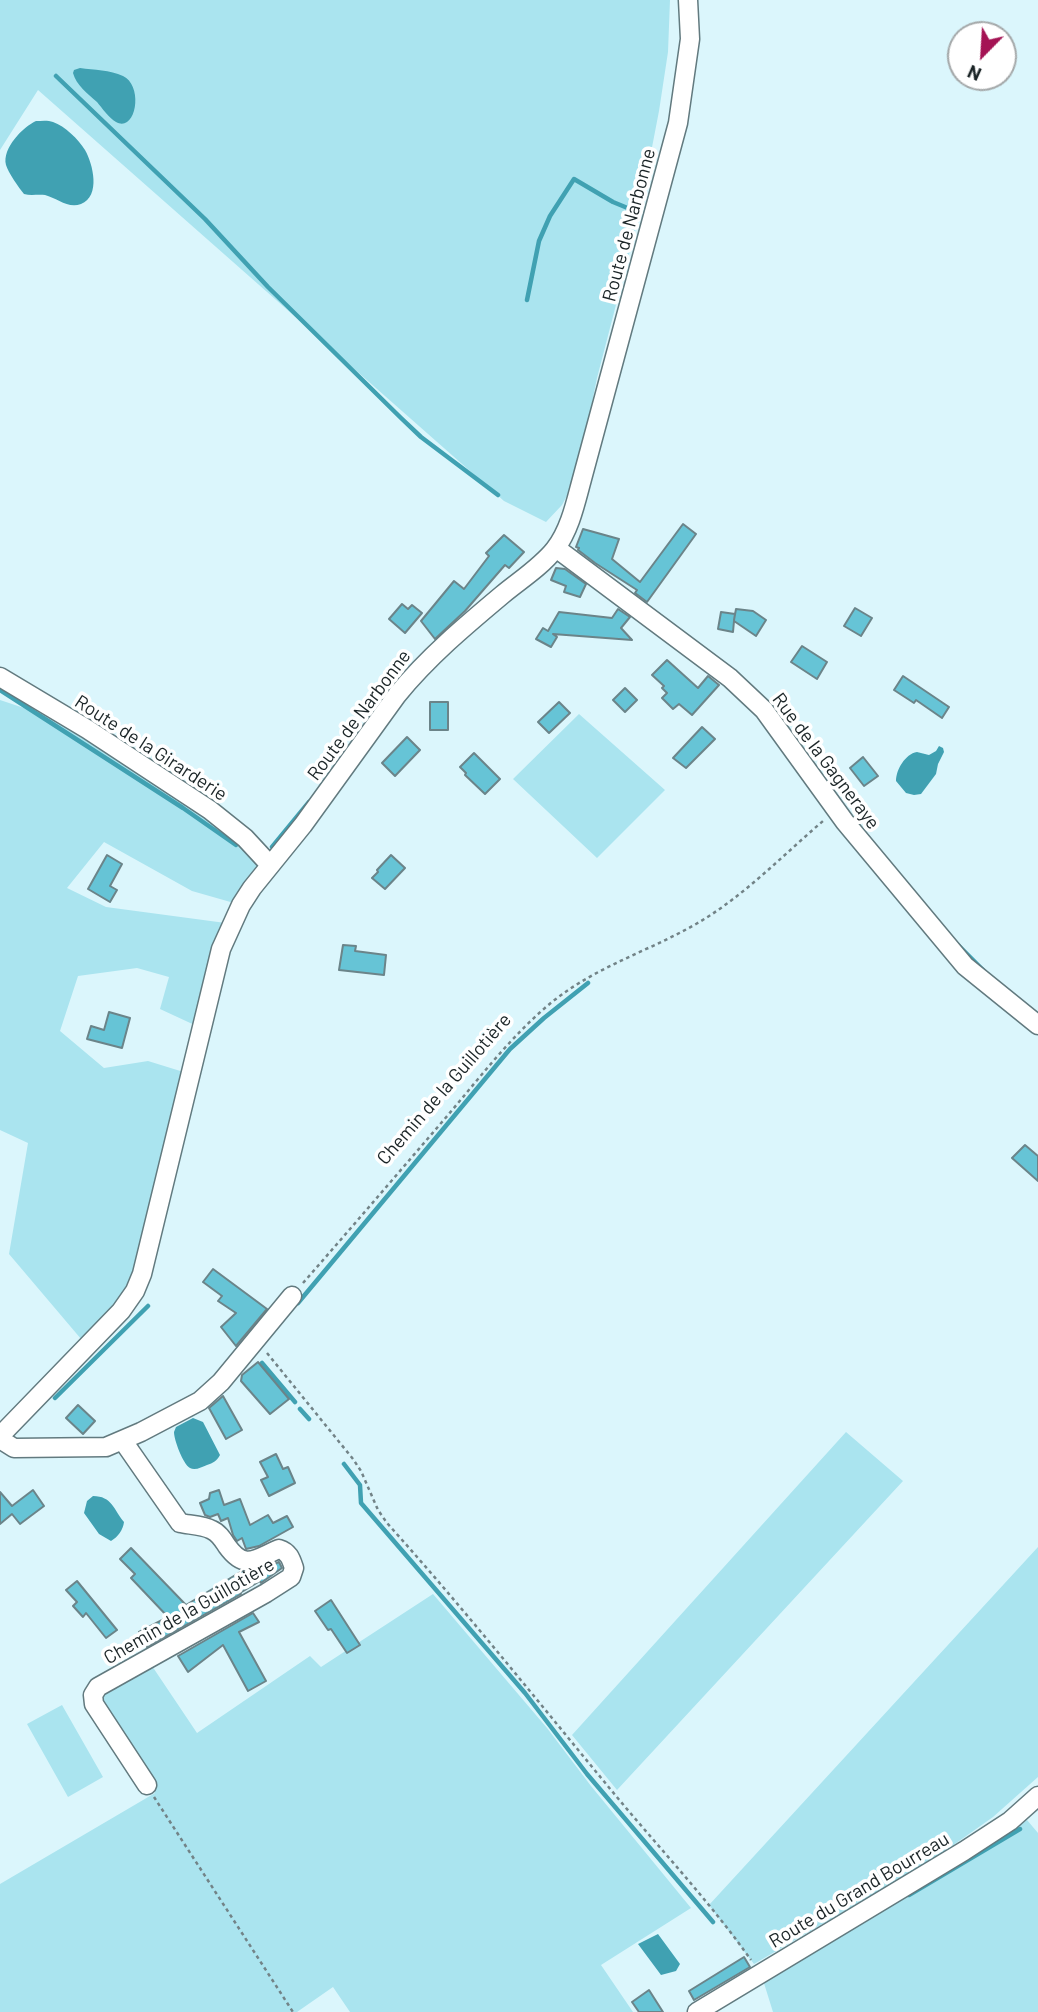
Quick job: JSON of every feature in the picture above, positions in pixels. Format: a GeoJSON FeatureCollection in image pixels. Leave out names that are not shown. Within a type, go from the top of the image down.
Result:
{"type":"FeatureCollection","features":[{"type":"Feature","properties":{"kind":"street","name":"Route de Narbonne"},"geometry":{"type":"LineString","coordinates":[[0,1438],[121,1311],[135,1291],[142,1274],[221,949],[241,905],[421,666],[535,569],[556,548],[566,530],[678,123],[690,40],[688,0]]}},
{"type":"Feature","properties":{"kind":"street","name":"Rue de la Gagneraye"},"geometry":{"type":"LineString","coordinates":[[556,548],[730,678],[764,710],[836,809],[965,966],[1038,1025]]}},
{"type":"Feature","properties":{"kind":"street","name":"Route de la Girarderie"},"geometry":{"type":"LineString","coordinates":[[0,677],[87,729],[210,810],[245,838],[270,865]]}},
{"type":"Feature","properties":{"kind":"street"},"geometry":{"type":"LineString","coordinates":[[0,1438],[15,1448],[25,1449],[106,1447],[123,1441],[200,1401],[221,1382],[292,1296]]}},
{"type":"Feature","properties":{"kind":"street","name":"Chemin de la Guillotière"},"geometry":{"type":"LineString","coordinates":[[123,1441],[180,1523],[212,1530],[243,1562],[279,1549],[289,1555],[294,1568],[291,1577],[266,1594],[98,1687],[93,1695],[94,1704],[147,1785]]}},
{"type":"Feature","properties":{"kind":"street","name":"Route du Grand Bourreau"},"geometry":{"type":"LineString","coordinates":[[697,2012],[964,1852],[1010,1821],[1038,1796]]}},
{"type":"Feature","properties":{"kind":"path","name":"Chemin de la Guillotière"},"geometry":{"type":"LineString","coordinates":[[292,1296],[484,1073],[522,1030],[549,1005],[575,984],[607,966],[660,944],[699,922],[742,891],[836,809]]}},
{"type":"Feature","properties":{"kind":"path"},"geometry":{"type":"LineString","coordinates":[[256,1340],[361,1471],[374,1503],[387,1522],[695,1887],[761,1974]]}},
{"type":"Feature","properties":{"kind":"path"},"geometry":{"type":"LineString","coordinates":[[147,1785],[293,2012]]}},
{"type":"Feature","properties":{"kind":"shaded area"},"geometry":{"type":"Polygon","coordinates":[[[0,0],[670,0],[668,52],[638,220],[597,378],[577,477],[562,505],[546,522],[504,501],[38,90],[0,150],[0,0]]]}},
{"type":"Feature","properties":{"kind":"shaded area"},"geometry":{"type":"Polygon","coordinates":[[[80,68],[113,72],[130,81],[134,89],[135,107],[128,121],[123,124],[113,120],[83,89],[73,73],[80,68]]]}},
{"type":"Feature","properties":{"kind":"shaded area"},"geometry":{"type":"Polygon","coordinates":[[[36,121],[51,121],[62,127],[75,137],[85,150],[93,171],[93,187],[87,200],[81,204],[72,205],[45,195],[24,194],[9,172],[6,158],[10,145],[25,128],[36,121]]]}},
{"type":"Feature","properties":{"kind":"shaded area"},"geometry":{"type":"Polygon","coordinates":[[[0,700],[87,729],[270,865],[241,905],[192,891],[104,842],[67,888],[106,907],[233,924],[201,1028],[160,1009],[169,977],[137,968],[78,976],[60,1031],[104,1068],[148,1061],[190,1074],[142,1274],[87,1346],[9,1254],[28,1143],[0,1130],[0,700]]]}},
{"type":"Feature","properties":{"kind":"shaded area"},"geometry":{"type":"Polygon","coordinates":[[[579,714],[665,790],[597,858],[513,779],[579,714]]]}},
{"type":"Feature","properties":{"kind":"shaded area"},"geometry":{"type":"Polygon","coordinates":[[[939,746],[944,752],[936,774],[921,794],[906,793],[896,781],[902,763],[913,753],[929,755],[939,746]]]}},
{"type":"Feature","properties":{"kind":"shaded area"},"geometry":{"type":"Polygon","coordinates":[[[193,1418],[203,1422],[220,1455],[213,1463],[194,1469],[187,1466],[182,1457],[174,1432],[176,1427],[193,1418]]]}},
{"type":"Feature","properties":{"kind":"shaded area"},"geometry":{"type":"Polygon","coordinates":[[[846,1432],[903,1481],[617,1790],[572,1735],[846,1432]]]}},
{"type":"Feature","properties":{"kind":"shaded area"},"geometry":{"type":"Polygon","coordinates":[[[93,1496],[109,1501],[124,1522],[120,1533],[111,1541],[99,1534],[84,1513],[87,1501],[93,1496]]]}},
{"type":"Feature","properties":{"kind":"shaded area"},"geometry":{"type":"Polygon","coordinates":[[[1038,1547],[1038,1777],[993,1817],[935,1858],[754,1964],[709,1905],[1038,1547]]]}},
{"type":"Feature","properties":{"kind":"shaded area"},"geometry":{"type":"Polygon","coordinates":[[[433,1594],[547,1728],[691,1908],[601,1965],[633,2012],[350,2012],[333,1987],[297,2012],[0,2012],[0,1884],[155,1793],[94,1704],[93,1695],[148,1660],[197,1733],[310,1656],[321,1667],[433,1594]]]}},
{"type":"Feature","properties":{"kind":"shaded area"},"geometry":{"type":"Polygon","coordinates":[[[62,1705],[103,1777],[68,1797],[27,1724],[62,1705]]]}},
{"type":"Feature","properties":{"kind":"shaded area"},"geometry":{"type":"Polygon","coordinates":[[[1027,1820],[1038,1833],[1038,2012],[773,2012],[763,1980],[985,1850],[1027,1820]]]}},
{"type":"Feature","properties":{"kind":"shaded area"},"geometry":{"type":"Polygon","coordinates":[[[658,1934],[680,1964],[676,1971],[661,1975],[638,1944],[658,1934]]]}},
{"type":"Feature","properties":{"kind":"building"},"geometry":{"type":"Polygon","coordinates":[[[683,524],[696,534],[647,602],[635,593],[637,590],[595,563],[576,547],[583,529],[619,539],[612,559],[640,582],[683,524]]]}},
{"type":"Feature","properties":{"kind":"building"},"geometry":{"type":"Polygon","coordinates":[[[504,535],[524,552],[509,568],[505,565],[465,611],[435,639],[421,621],[454,581],[464,589],[489,556],[486,553],[504,535]]]}},
{"type":"Feature","properties":{"kind":"building"},"geometry":{"type":"Polygon","coordinates":[[[556,568],[565,569],[586,584],[580,597],[564,592],[566,586],[551,580],[556,568]]]}},
{"type":"Feature","properties":{"kind":"building"},"geometry":{"type":"Polygon","coordinates":[[[402,604],[408,609],[412,605],[422,613],[405,633],[389,619],[402,604]]]}},
{"type":"Feature","properties":{"kind":"building"},"geometry":{"type":"Polygon","coordinates":[[[855,608],[872,618],[861,636],[844,626],[855,608]]]}},
{"type":"Feature","properties":{"kind":"building"},"geometry":{"type":"Polygon","coordinates":[[[618,609],[630,617],[621,628],[632,640],[553,634],[557,637],[551,647],[536,639],[543,628],[548,631],[559,612],[612,618],[618,609]]]}},
{"type":"Feature","properties":{"kind":"building"},"geometry":{"type":"Polygon","coordinates":[[[736,609],[753,611],[766,620],[756,636],[734,621],[733,632],[718,629],[721,612],[735,614],[734,620],[736,609]]]}},
{"type":"Feature","properties":{"kind":"building"},"geometry":{"type":"Polygon","coordinates":[[[802,646],[827,662],[817,679],[791,662],[802,646]]]}},
{"type":"Feature","properties":{"kind":"building"},"geometry":{"type":"Polygon","coordinates":[[[667,660],[698,688],[708,676],[719,685],[692,715],[679,704],[673,709],[662,698],[667,693],[662,688],[664,686],[652,675],[667,660]]]}},
{"type":"Feature","properties":{"kind":"building"},"geometry":{"type":"Polygon","coordinates":[[[903,676],[949,707],[942,718],[916,700],[914,703],[894,690],[903,676]]]}},
{"type":"Feature","properties":{"kind":"building"},"geometry":{"type":"Polygon","coordinates":[[[625,688],[637,700],[625,712],[613,700],[625,688]]]}},
{"type":"Feature","properties":{"kind":"building"},"geometry":{"type":"Polygon","coordinates":[[[430,702],[448,702],[448,730],[430,730],[430,702]]]}},
{"type":"Feature","properties":{"kind":"building"},"geometry":{"type":"Polygon","coordinates":[[[559,702],[570,713],[549,733],[538,722],[559,702]]]}},
{"type":"Feature","properties":{"kind":"building"},"geometry":{"type":"Polygon","coordinates":[[[702,727],[715,739],[686,768],[673,758],[702,727]]]}},
{"type":"Feature","properties":{"kind":"building"},"geometry":{"type":"Polygon","coordinates":[[[407,737],[420,750],[395,776],[382,763],[407,737]]]}},
{"type":"Feature","properties":{"kind":"building"},"geometry":{"type":"Polygon","coordinates":[[[474,753],[500,779],[485,794],[460,767],[474,753]]]}},
{"type":"Feature","properties":{"kind":"building"},"geometry":{"type":"Polygon","coordinates":[[[863,757],[878,776],[864,786],[850,768],[863,757]]]}},
{"type":"Feature","properties":{"kind":"building"},"geometry":{"type":"Polygon","coordinates":[[[107,855],[122,864],[110,886],[117,890],[110,902],[88,889],[107,855]]]}},
{"type":"Feature","properties":{"kind":"building"},"geometry":{"type":"Polygon","coordinates":[[[391,855],[405,868],[385,889],[372,878],[391,855]]]}},
{"type":"Feature","properties":{"kind":"building"},"geometry":{"type":"Polygon","coordinates":[[[343,945],[356,946],[355,951],[386,955],[384,975],[339,970],[343,945]]]}},
{"type":"Feature","properties":{"kind":"building"},"geometry":{"type":"Polygon","coordinates":[[[109,1012],[130,1018],[122,1048],[87,1039],[91,1026],[104,1030],[109,1012]]]}},
{"type":"Feature","properties":{"kind":"building"},"geometry":{"type":"Polygon","coordinates":[[[1025,1145],[1038,1156],[1038,1181],[1012,1158],[1025,1145]]]}},
{"type":"Feature","properties":{"kind":"building"},"geometry":{"type":"Polygon","coordinates":[[[213,1269],[267,1309],[236,1346],[221,1327],[236,1313],[218,1301],[222,1296],[203,1282],[213,1269]]]}},
{"type":"Feature","properties":{"kind":"building"},"geometry":{"type":"Polygon","coordinates":[[[258,1362],[289,1399],[270,1414],[241,1381],[242,1375],[258,1362]]]}},
{"type":"Feature","properties":{"kind":"building"},"geometry":{"type":"Polygon","coordinates":[[[223,1396],[242,1430],[226,1439],[209,1408],[223,1396]]]}},
{"type":"Feature","properties":{"kind":"building"},"geometry":{"type":"Polygon","coordinates":[[[78,1405],[95,1421],[83,1434],[66,1418],[78,1405]]]}},
{"type":"Feature","properties":{"kind":"building"},"geometry":{"type":"Polygon","coordinates":[[[276,1454],[283,1469],[288,1467],[295,1483],[269,1496],[261,1480],[268,1477],[260,1462],[276,1454]]]}},
{"type":"Feature","properties":{"kind":"building"},"geometry":{"type":"Polygon","coordinates":[[[33,1490],[44,1506],[20,1524],[12,1514],[0,1524],[0,1492],[12,1506],[33,1490]]]}},
{"type":"Feature","properties":{"kind":"building"},"geometry":{"type":"Polygon","coordinates":[[[219,1490],[224,1505],[240,1499],[250,1525],[268,1515],[273,1523],[287,1516],[293,1527],[259,1546],[246,1549],[242,1538],[237,1541],[233,1535],[228,1518],[221,1521],[218,1514],[210,1517],[205,1515],[200,1503],[209,1499],[210,1493],[219,1490]]]}},
{"type":"Feature","properties":{"kind":"building"},"geometry":{"type":"Polygon","coordinates":[[[131,1548],[186,1605],[242,1571],[254,1572],[279,1562],[282,1568],[261,1583],[260,1581],[147,1647],[139,1632],[168,1617],[131,1578],[135,1574],[120,1559],[131,1548]]]}},
{"type":"Feature","properties":{"kind":"building"},"geometry":{"type":"Polygon","coordinates":[[[77,1581],[117,1630],[106,1638],[86,1613],[83,1617],[73,1606],[77,1602],[66,1590],[77,1581]]]}},
{"type":"Feature","properties":{"kind":"building"},"geometry":{"type":"Polygon","coordinates":[[[331,1600],[360,1645],[347,1653],[315,1611],[331,1600]]]}},
{"type":"Feature","properties":{"kind":"building"},"geometry":{"type":"Polygon","coordinates":[[[253,1613],[259,1622],[239,1632],[266,1681],[248,1691],[223,1645],[188,1672],[178,1656],[253,1613]]]}},
{"type":"Feature","properties":{"kind":"building"},"geometry":{"type":"Polygon","coordinates":[[[744,1957],[750,1967],[694,2000],[689,1991],[744,1957]]]}},
{"type":"Feature","properties":{"kind":"building"},"geometry":{"type":"Polygon","coordinates":[[[649,1990],[663,2012],[639,2012],[632,2002],[649,1990]]]}},
{"type":"Feature","properties":{"kind":"waterway"},"geometry":{"type":"LineString","coordinates":[[56,76],[205,219],[268,287],[421,437],[498,495]]}},
{"type":"Feature","properties":{"kind":"waterway"},"geometry":{"type":"LineString","coordinates":[[527,300],[539,241],[550,216],[574,179],[630,209]]}},
{"type":"Feature","properties":{"kind":"waterway"},"geometry":{"type":"LineString","coordinates":[[0,690],[236,845]]}},
{"type":"Feature","properties":{"kind":"waterway"},"geometry":{"type":"LineString","coordinates":[[372,716],[385,697]]}},
{"type":"Feature","properties":{"kind":"waterway"},"geometry":{"type":"LineString","coordinates":[[272,847],[309,802]]}},
{"type":"Feature","properties":{"kind":"waterway"},"geometry":{"type":"LineString","coordinates":[[959,946],[983,970]]}},
{"type":"Feature","properties":{"kind":"waterway"},"geometry":{"type":"LineString","coordinates":[[298,1303],[510,1049],[588,983]]}},
{"type":"Feature","properties":{"kind":"waterway"},"geometry":{"type":"LineString","coordinates":[[55,1398],[148,1306]]}},
{"type":"Feature","properties":{"kind":"waterway"},"geometry":{"type":"LineString","coordinates":[[262,1363],[295,1402]]}},
{"type":"Feature","properties":{"kind":"waterway"},"geometry":{"type":"LineString","coordinates":[[300,1409],[309,1419]]}},
{"type":"Feature","properties":{"kind":"waterway"},"geometry":{"type":"LineString","coordinates":[[344,1464],[360,1485],[361,1503],[525,1693],[587,1774],[713,1922]]}},
{"type":"Feature","properties":{"kind":"waterway"},"geometry":{"type":"LineString","coordinates":[[909,1895],[1020,1829]]}}]}
